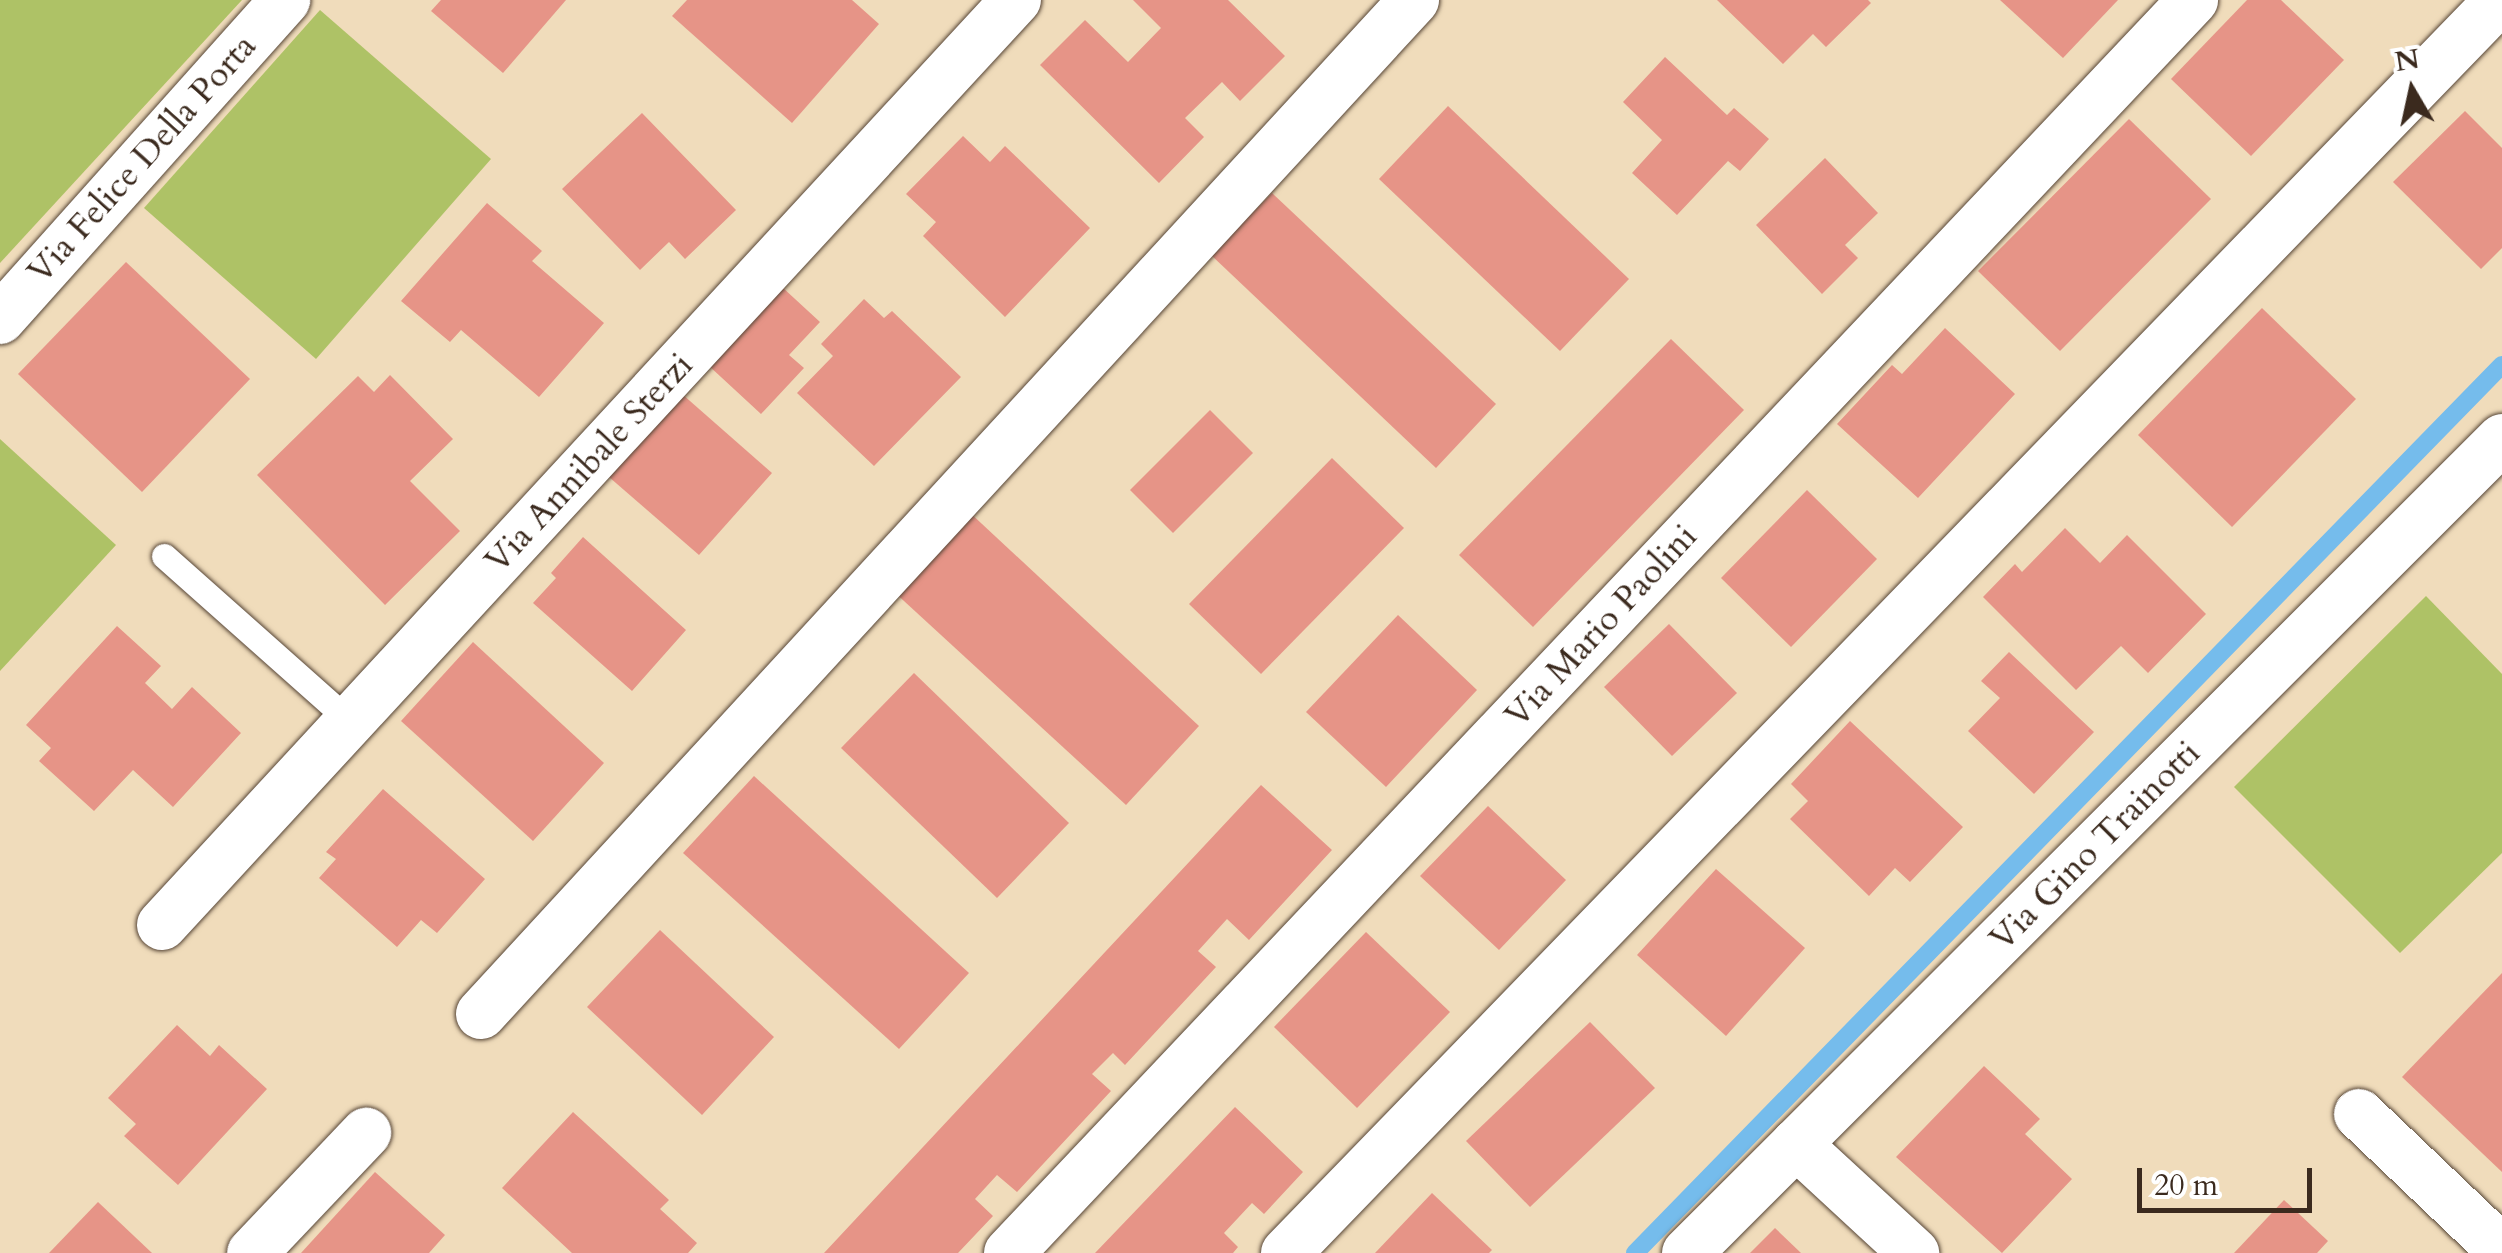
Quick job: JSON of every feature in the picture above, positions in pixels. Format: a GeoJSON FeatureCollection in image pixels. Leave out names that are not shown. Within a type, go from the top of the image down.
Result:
{"type":"FeatureCollection","features":[{"type":"Feature","properties":{"kind":"street","name":"Via Felice Della Porta"},"geometry":{"type":"LineString","coordinates":[[0,319],[285,0]]}},
{"type":"Feature","properties":{"kind":"street","name":"Via Annibale Sterzi"},"geometry":{"type":"LineString","coordinates":[[162,925],[1016,0]]}},
{"type":"Feature","properties":{"kind":"street"},"geometry":{"type":"LineString","coordinates":[[481,1014],[1414,0]]}},
{"type":"Feature","properties":{"kind":"street","name":"Via Mario Paolini"},"geometry":{"type":"LineString","coordinates":[[1008,1253],[2194,0]]}},
{"type":"Feature","properties":{"kind":"street"},"geometry":{"type":"LineString","coordinates":[[1286,1253],[2500,0]]}},
{"type":"Feature","properties":{"kind":"street","name":"Via Gino Trainotti"},"geometry":{"type":"LineString","coordinates":[[1688,1253],[2502,439]]}},
{"type":"Feature","properties":{"kind":"street"},"geometry":{"type":"LineString","coordinates":[[2359,1114],[2502,1250]]}},
{"type":"Feature","properties":{"kind":"street"},"geometry":{"type":"LineString","coordinates":[[252,1253],[366,1132]]}},
{"type":"Feature","properties":{"kind":"street"},"geometry":{"type":"LineString","coordinates":[[1796,1144],[1914,1253]]}},
{"type":"Feature","properties":{"kind":"lane"},"geometry":{"type":"LineString","coordinates":[[164,556],[351,722]]}},
{"type":"Feature","properties":{"kind":"green space"},"geometry":{"type":"Polygon","coordinates":[[[0,0],[242,0],[0,263],[0,0]]]}},
{"type":"Feature","properties":{"kind":"green space"},"geometry":{"type":"Polygon","coordinates":[[[320,10],[491,159],[316,359],[144,208],[320,10]]]}},
{"type":"Feature","properties":{"kind":"green space"},"geometry":{"type":"Polygon","coordinates":[[[0,439],[116,545],[0,671],[0,439]]]}},
{"type":"Feature","properties":{"kind":"green space"},"geometry":{"type":"Polygon","coordinates":[[[2426,596],[2502,674],[2502,853],[2400,953],[2234,787],[2426,596]]]}},
{"type":"Feature","properties":{"kind":"building"},"geometry":{"type":"Polygon","coordinates":[[[441,0],[566,0],[503,73],[431,11],[441,0]]]}},
{"type":"Feature","properties":{"kind":"building"},"geometry":{"type":"Polygon","coordinates":[[[687,0],[852,0],[879,24],[792,123],[672,16],[687,0]]]}},
{"type":"Feature","properties":{"kind":"building"},"geometry":{"type":"Polygon","coordinates":[[[1133,0],[1228,0],[1285,56],[1240,101],[1222,82],[1185,118],[1204,137],[1159,183],[1040,65],[1085,20],[1128,62],[1161,28],[1133,0]]]}},
{"type":"Feature","properties":{"kind":"building"},"geometry":{"type":"Polygon","coordinates":[[[1717,0],[1871,3],[1826,47],[1813,34],[1783,64],[1717,0]]]}},
{"type":"Feature","properties":{"kind":"building"},"geometry":{"type":"Polygon","coordinates":[[[2000,0],[2118,0],[2063,58],[2000,0]]]}},
{"type":"Feature","properties":{"kind":"building"},"geometry":{"type":"Polygon","coordinates":[[[2247,0],[2281,0],[2344,60],[2251,156],[2171,79],[2247,0]]]}},
{"type":"Feature","properties":{"kind":"building"},"geometry":{"type":"Polygon","coordinates":[[[1665,57],[1727,115],[1734,108],[1769,139],[1740,171],[1728,161],[1677,215],[1632,173],[1662,140],[1623,102],[1665,57]]]}},
{"type":"Feature","properties":{"kind":"building"},"geometry":{"type":"Polygon","coordinates":[[[1448,106],[1629,279],[1560,351],[1379,179],[1448,106]]]}},
{"type":"Feature","properties":{"kind":"building"},"geometry":{"type":"Polygon","coordinates":[[[2465,111],[2502,148],[2502,248],[2481,269],[2393,182],[2465,111]]]}},
{"type":"Feature","properties":{"kind":"building"},"geometry":{"type":"Polygon","coordinates":[[[642,113],[736,210],[685,259],[669,242],[640,270],[562,189],[642,113]]]}},
{"type":"Feature","properties":{"kind":"building"},"geometry":{"type":"Polygon","coordinates":[[[2129,119],[2211,199],[2060,351],[1978,271],[2129,119]]]}},
{"type":"Feature","properties":{"kind":"building"},"geometry":{"type":"Polygon","coordinates":[[[963,136],[990,162],[1005,146],[1090,228],[1005,317],[923,236],[936,222],[906,194],[963,136]]]}},
{"type":"Feature","properties":{"kind":"building"},"geometry":{"type":"Polygon","coordinates":[[[1825,158],[1878,213],[1845,245],[1858,258],[1822,294],[1756,225],[1825,158]]]}},
{"type":"Feature","properties":{"kind":"building"},"geometry":{"type":"Polygon","coordinates":[[[1272,193],[1496,404],[1436,468],[1211,255],[1272,193]]]}},
{"type":"Feature","properties":{"kind":"building"},"geometry":{"type":"Polygon","coordinates":[[[487,203],[542,251],[532,261],[604,323],[539,397],[461,330],[450,342],[401,301],[487,203]]]}},
{"type":"Feature","properties":{"kind":"building"},"geometry":{"type":"Polygon","coordinates":[[[126,262],[250,379],[142,492],[18,374],[126,262]]]}},
{"type":"Feature","properties":{"kind":"building"},"geometry":{"type":"Polygon","coordinates":[[[782,287],[820,322],[789,355],[804,368],[761,414],[708,365],[782,287]]]}},
{"type":"Feature","properties":{"kind":"building"},"geometry":{"type":"Polygon","coordinates":[[[864,299],[884,318],[892,311],[961,377],[874,466],[797,393],[833,356],[821,344],[864,299]]]}},
{"type":"Feature","properties":{"kind":"building"},"geometry":{"type":"Polygon","coordinates":[[[2262,308],[2356,399],[2232,527],[2138,435],[2262,308]]]}},
{"type":"Feature","properties":{"kind":"building"},"geometry":{"type":"Polygon","coordinates":[[[1945,328],[2015,394],[1918,498],[1837,424],[1892,365],[1902,374],[1945,328]]]}},
{"type":"Feature","properties":{"kind":"building"},"geometry":{"type":"Polygon","coordinates":[[[1671,339],[1744,410],[1533,627],[1459,555],[1671,339]]]}},
{"type":"Feature","properties":{"kind":"building"},"geometry":{"type":"Polygon","coordinates":[[[390,375],[453,439],[410,481],[460,531],[385,605],[257,475],[358,376],[374,392],[390,375]]]}},
{"type":"Feature","properties":{"kind":"building"},"geometry":{"type":"Polygon","coordinates":[[[682,394],[772,473],[699,555],[609,477],[682,394]]]}},
{"type":"Feature","properties":{"kind":"building"},"geometry":{"type":"Polygon","coordinates":[[[1210,410],[1253,453],[1173,533],[1130,490],[1210,410]]]}},
{"type":"Feature","properties":{"kind":"building"},"geometry":{"type":"Polygon","coordinates":[[[1332,458],[1404,528],[1261,674],[1189,604],[1332,458]]]}},
{"type":"Feature","properties":{"kind":"building"},"geometry":{"type":"Polygon","coordinates":[[[1807,490],[1877,559],[1791,647],[1721,578],[1807,490]]]}},
{"type":"Feature","properties":{"kind":"building"},"geometry":{"type":"Polygon","coordinates":[[[967,510],[1199,726],[1126,805],[892,590],[967,510]]]}},
{"type":"Feature","properties":{"kind":"building"},"geometry":{"type":"Polygon","coordinates":[[[2065,528],[2100,563],[2127,535],[2206,614],[2148,673],[2121,646],[2076,690],[1983,597],[2015,564],[2022,572],[2065,528]]]}},
{"type":"Feature","properties":{"kind":"building"},"geometry":{"type":"Polygon","coordinates":[[[583,537],[686,630],[632,691],[533,603],[556,578],[551,573],[583,537]]]}},
{"type":"Feature","properties":{"kind":"building"},"geometry":{"type":"Polygon","coordinates":[[[1398,615],[1477,690],[1386,787],[1306,712],[1398,615]]]}},
{"type":"Feature","properties":{"kind":"building"},"geometry":{"type":"Polygon","coordinates":[[[1669,624],[1737,693],[1672,756],[1604,687],[1669,624]]]}},
{"type":"Feature","properties":{"kind":"building"},"geometry":{"type":"Polygon","coordinates":[[[117,626],[161,666],[145,683],[172,709],[192,687],[241,733],[173,807],[133,770],[94,811],[39,761],[51,748],[26,725],[117,626]]]}},
{"type":"Feature","properties":{"kind":"building"},"geometry":{"type":"Polygon","coordinates":[[[473,642],[604,763],[533,841],[401,721],[473,642]]]}},
{"type":"Feature","properties":{"kind":"building"},"geometry":{"type":"Polygon","coordinates":[[[2009,652],[2094,732],[2034,794],[1968,731],[2000,698],[1981,681],[2009,652]]]}},
{"type":"Feature","properties":{"kind":"building"},"geometry":{"type":"Polygon","coordinates":[[[914,673],[1069,823],[997,898],[841,748],[914,673]]]}},
{"type":"Feature","properties":{"kind":"building"},"geometry":{"type":"Polygon","coordinates":[[[1850,721],[1963,827],[1910,882],[1895,868],[1869,896],[1790,819],[1808,801],[1791,784],[1850,721]]]}},
{"type":"Feature","properties":{"kind":"building"},"geometry":{"type":"Polygon","coordinates":[[[754,776],[969,973],[899,1049],[683,853],[754,776]]]}},
{"type":"Feature","properties":{"kind":"building"},"geometry":{"type":"Polygon","coordinates":[[[1261,785],[1332,850],[1249,940],[1227,919],[1198,951],[1216,967],[1125,1065],[1113,1053],[1092,1074],[1111,1091],[1017,1192],[997,1175],[975,1199],[993,1216],[958,1253],[824,1253],[1261,785]]]}},
{"type":"Feature","properties":{"kind":"building"},"geometry":{"type":"Polygon","coordinates":[[[383,789],[485,879],[437,933],[421,920],[397,947],[319,878],[336,859],[326,852],[383,789]]]}},
{"type":"Feature","properties":{"kind":"building"},"geometry":{"type":"Polygon","coordinates":[[[1488,806],[1566,880],[1499,950],[1420,876],[1488,806]]]}},
{"type":"Feature","properties":{"kind":"building"},"geometry":{"type":"Polygon","coordinates":[[[1716,869],[1805,948],[1726,1036],[1637,955],[1716,869]]]}},
{"type":"Feature","properties":{"kind":"building"},"geometry":{"type":"Polygon","coordinates":[[[660,930],[774,1037],[702,1115],[587,1007],[660,930]]]}},
{"type":"Feature","properties":{"kind":"building"},"geometry":{"type":"Polygon","coordinates":[[[1366,932],[1450,1012],[1357,1108],[1274,1027],[1366,932]]]}},
{"type":"Feature","properties":{"kind":"building"},"geometry":{"type":"Polygon","coordinates":[[[2502,973],[2502,1172],[2402,1077],[2502,973]]]}},
{"type":"Feature","properties":{"kind":"building"},"geometry":{"type":"Polygon","coordinates":[[[1590,1022],[1655,1088],[1530,1207],[1466,1141],[1590,1022]]]}},
{"type":"Feature","properties":{"kind":"building"},"geometry":{"type":"Polygon","coordinates":[[[177,1025],[210,1056],[219,1045],[267,1089],[178,1185],[124,1136],[136,1124],[108,1098],[177,1025]]]}},
{"type":"Feature","properties":{"kind":"building"},"geometry":{"type":"Polygon","coordinates":[[[1984,1066],[2040,1119],[2025,1134],[2072,1179],[2002,1253],[1896,1157],[1984,1066]]]}},
{"type":"Feature","properties":{"kind":"building"},"geometry":{"type":"Polygon","coordinates":[[[1235,1107],[1303,1172],[1264,1214],[1252,1203],[1224,1233],[1238,1247],[1233,1253],[1095,1253],[1235,1107]]]}},
{"type":"Feature","properties":{"kind":"building"},"geometry":{"type":"Polygon","coordinates":[[[573,1112],[669,1200],[660,1209],[697,1243],[688,1253],[572,1253],[502,1188],[573,1112]]]}},
{"type":"Feature","properties":{"kind":"building"},"geometry":{"type":"Polygon","coordinates":[[[375,1172],[445,1235],[429,1253],[301,1253],[375,1172]]]}},
{"type":"Feature","properties":{"kind":"building"},"geometry":{"type":"Polygon","coordinates":[[[1432,1193],[1492,1250],[1375,1253],[1432,1193]]]}},
{"type":"Feature","properties":{"kind":"building"},"geometry":{"type":"Polygon","coordinates":[[[2284,1200],[2328,1241],[2317,1253],[2234,1253],[2284,1200]]]}},
{"type":"Feature","properties":{"kind":"building"},"geometry":{"type":"Polygon","coordinates":[[[98,1202],[152,1253],[49,1253],[98,1202]]]}},
{"type":"Feature","properties":{"kind":"building"},"geometry":{"type":"Polygon","coordinates":[[[1775,1228],[1801,1253],[1750,1253],[1775,1228]]]}},
{"type":"Feature","properties":{"kind":"waterway"},"geometry":{"type":"LineString","coordinates":[[1635,1253],[2502,365]]}}]}
